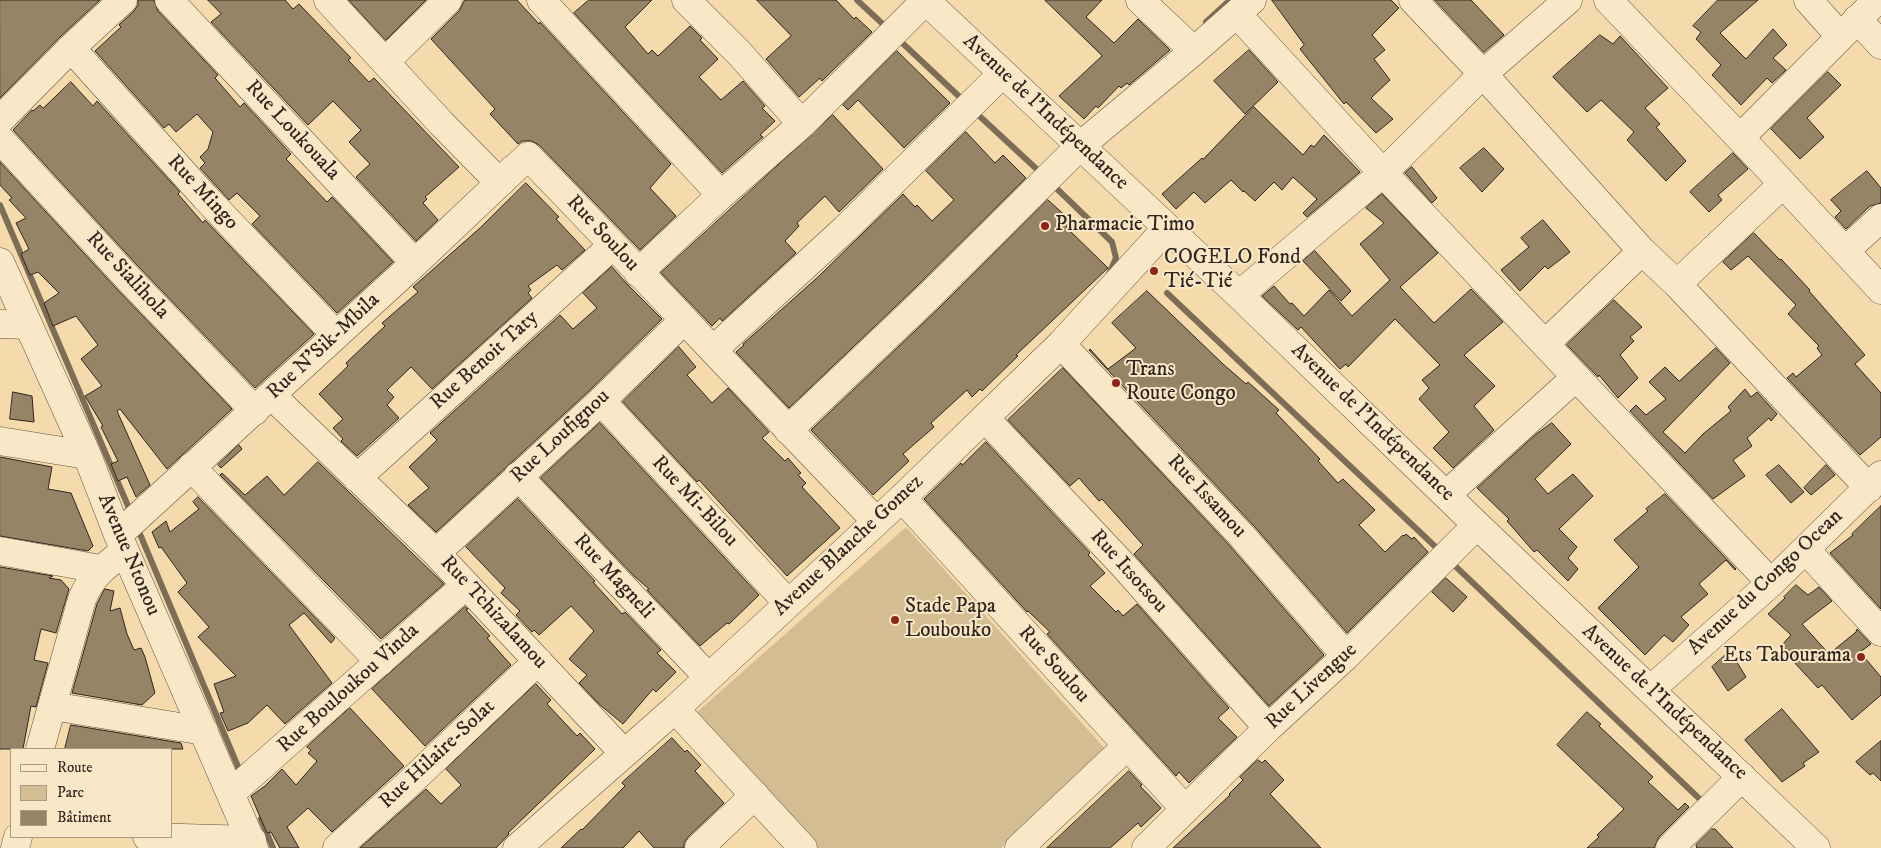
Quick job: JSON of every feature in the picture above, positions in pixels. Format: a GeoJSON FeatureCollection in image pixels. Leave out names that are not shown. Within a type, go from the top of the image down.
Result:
{"type":"FeatureCollection","features":[{"type":"Feature","properties":{"kind":"street"},"geometry":{"type":"LineString","coordinates":[[0,120],[71,48],[123,0]]}},
{"type":"Feature","properties":{"kind":"street","name":"Rue Loukouala"},"geometry":{"type":"LineString","coordinates":[[169,0],[415,262]]}},
{"type":"Feature","properties":{"kind":"street"},"geometry":{"type":"LineString","coordinates":[[328,0],[500,182],[528,156]]}},
{"type":"Feature","properties":{"kind":"street"},"geometry":{"type":"LineString","coordinates":[[385,62],[448,0]]}},
{"type":"Feature","properties":{"kind":"street"},"geometry":{"type":"LineString","coordinates":[[542,0],[721,194]]}},
{"type":"Feature","properties":{"kind":"street"},"geometry":{"type":"LineString","coordinates":[[686,0],[740,54],[802,124]]}},
{"type":"Feature","properties":{"kind":"street"},"geometry":{"type":"LineString","coordinates":[[638,273],[721,194],[802,124],[925,0]]}},
{"type":"Feature","properties":{"kind":"street","name":"Avenue de l'Indépendance"},"geometry":{"type":"LineString","coordinates":[[925,0],[1166,228],[1239,294],[1477,525],[1816,848]]}},
{"type":"Feature","properties":{"kind":"street"},"geometry":{"type":"LineString","coordinates":[[1140,0],[1194,51]]}},
{"type":"Feature","properties":{"kind":"street"},"geometry":{"type":"LineString","coordinates":[[1412,0],[1482,74],[1642,251],[1875,482]]}},
{"type":"Feature","properties":{"kind":"street"},"geometry":{"type":"LineString","coordinates":[[1239,294],[1383,172],[1482,74],[1568,0]]}},
{"type":"Feature","properties":{"kind":"street"},"geometry":{"type":"LineString","coordinates":[[1608,0],[1740,138],[1881,290]]}},
{"type":"Feature","properties":{"kind":"street"},"geometry":{"type":"LineString","coordinates":[[1808,0],[1881,45]]}},
{"type":"Feature","properties":{"kind":"street"},"geometry":{"type":"LineString","coordinates":[[1740,138],[1877,0]]}},
{"type":"Feature","properties":{"kind":"street"},"geometry":{"type":"LineString","coordinates":[[788,430],[927,298],[1080,146],[1244,7],[1383,172],[1770,583]]}},
{"type":"Feature","properties":{"kind":"street","name":"Rue Mingo"},"geometry":{"type":"LineString","coordinates":[[71,48],[205,197],[336,335]]}},
{"type":"Feature","properties":{"kind":"street"},"geometry":{"type":"LineString","coordinates":[[713,350],[845,228],[1002,74]]}},
{"type":"Feature","properties":{"kind":"street","name":"Rue Sialihola"},"geometry":{"type":"LineString","coordinates":[[0,139],[126,276],[263,403],[357,478]]}},
{"type":"Feature","properties":{"kind":"street","name":"Rue N'Sik-Mbila"},"geometry":{"type":"LineString","coordinates":[[40,748],[82,599],[87,587],[121,543],[191,467],[263,403],[528,156]]}},
{"type":"Feature","properties":{"kind":"street","name":"Rue Soulou"},"geometry":{"type":"LineString","coordinates":[[528,156],[876,521]]}},
{"type":"Feature","properties":{"kind":"street"},"geometry":{"type":"LineString","coordinates":[[1676,284],[1782,184]]}},
{"type":"Feature","properties":{"kind":"street"},"geometry":{"type":"LineString","coordinates":[[1845,250],[1881,218]]}},
{"type":"Feature","properties":{"kind":"street","name":"Avenue Blanche Gomez"},"geometry":{"type":"LineString","coordinates":[[516,848],[675,709],[902,498],[1061,344],[1166,228]]}},
{"type":"Feature","properties":{"kind":"street","name":"Rue Benoit Taty"},"geometry":{"type":"LineString","coordinates":[[357,478],[613,244]]}},
{"type":"Feature","properties":{"kind":"street"},"geometry":{"type":"LineString","coordinates":[[1545,344],[1642,251]]}},
{"type":"Feature","properties":{"kind":"street","name":"Avenue Ntonou"},"geometry":{"type":"LineString","coordinates":[[0,262],[87,455],[121,543],[253,844]]}},
{"type":"Feature","properties":{"kind":"street","name":"Rue Loufignou"},"geometry":{"type":"LineString","coordinates":[[436,553],[601,401],[684,320]]}},
{"type":"Feature","properties":{"kind":"street"},"geometry":{"type":"LineString","coordinates":[[0,324],[28,325]]}},
{"type":"Feature","properties":{"kind":"street","name":"Rue Issamou"},"geometry":{"type":"LineString","coordinates":[[1061,344],[1242,536],[1346,656]]}},
{"type":"Feature","properties":{"kind":"street"},"geometry":{"type":"LineString","coordinates":[[1446,495],[1575,378]]}},
{"type":"Feature","properties":{"kind":"street","name":"Rue Mi-Bilou"},"geometry":{"type":"LineString","coordinates":[[601,401],[788,603]]}},
{"type":"Feature","properties":{"kind":"street","name":"Rue Itsotsou"},"geometry":{"type":"LineString","coordinates":[[985,418],[1123,565],[1268,728]]}},
{"type":"Feature","properties":{"kind":"street"},"geometry":{"type":"LineString","coordinates":[[0,441],[87,455]]}},
{"type":"Feature","properties":{"kind":"street"},"geometry":{"type":"LineString","coordinates":[[191,467],[380,662]]}},
{"type":"Feature","properties":{"kind":"street","name":"Rue Magneli"},"geometry":{"type":"LineString","coordinates":[[518,476],[708,677]]}},
{"type":"Feature","properties":{"kind":"street","name":"Rue Tchizalamou"},"geometry":{"type":"LineString","coordinates":[[357,478],[436,553],[624,753]]}},
{"type":"Feature","properties":{"kind":"street","name":"Avenue du Congo Ocean"},"geometry":{"type":"LineString","coordinates":[[1650,690],[1806,550],[1875,482]]}},
{"type":"Feature","properties":{"kind":"street","name":"Rue Soulou"},"geometry":{"type":"LineString","coordinates":[[902,498],[1185,809]]}},
{"type":"Feature","properties":{"kind":"street","name":"Rue Livengue"},"geometry":{"type":"LineString","coordinates":[[1146,848],[1268,728],[1346,656],[1477,525]]}},
{"type":"Feature","properties":{"kind":"street"},"geometry":{"type":"LineString","coordinates":[[1806,550],[1881,632]]}},
{"type":"Feature","properties":{"kind":"street"},"geometry":{"type":"LineString","coordinates":[[0,551],[100,569]]}},
{"type":"Feature","properties":{"kind":"street","name":"Rue Bouloukou Vinda"},"geometry":{"type":"LineString","coordinates":[[232,793],[466,585]]}},
{"type":"Feature","properties":{"kind":"street","name":"Rue Hilaire-Solat"},"geometry":{"type":"LineString","coordinates":[[337,848],[405,787],[538,661]]}},
{"type":"Feature","properties":{"kind":"street"},"geometry":{"type":"LineString","coordinates":[[52,706],[204,731]]}},
{"type":"Feature","properties":{"kind":"street"},"geometry":{"type":"LineString","coordinates":[[675,709],[803,848]]}},
{"type":"Feature","properties":{"kind":"street"},"geometry":{"type":"LineString","coordinates":[[1019,848],[1127,746]]}},
{"type":"Feature","properties":{"kind":"street"},"geometry":{"type":"LineString","coordinates":[[1670,848],[1742,777]]}},
{"type":"Feature","properties":{"kind":"street"},"geometry":{"type":"LineString","coordinates":[[699,848],[755,795]]}},
{"type":"Feature","properties":{"kind":"street"},"geometry":{"type":"LineString","coordinates":[[162,838],[253,844]]}},
{"type":"Feature","properties":{"kind":"green space","name":"Stade Papa Loubouko"},"geometry":{"type":"Polygon","coordinates":[[[906,527],[1107,751],[1001,848],[817,848],[696,713],[906,527]]]}},
{"type":"Feature","properties":{"kind":"building"},"geometry":{"type":"Polygon","coordinates":[[[0,0],[100,0],[60,37],[0,98],[0,0]]]}},
{"type":"Feature","properties":{"kind":"building"},"geometry":{"type":"Polygon","coordinates":[[[138,0],[154,0],[158,11],[218,75],[215,78],[240,107],[244,103],[291,154],[286,159],[327,202],[332,197],[393,262],[337,313],[252,224],[260,216],[237,193],[229,200],[200,168],[205,163],[200,157],[208,149],[213,132],[197,114],[176,132],[169,124],[164,128],[95,51],[121,27],[119,25],[134,11],[138,5],[138,0]]]}},
{"type":"Feature","properties":{"kind":"building"},"geometry":{"type":"Polygon","coordinates":[[[208,0],[285,0],[293,9],[299,4],[351,58],[348,60],[369,82],[374,78],[459,167],[425,197],[427,199],[423,203],[438,220],[416,241],[356,177],[370,164],[349,142],[361,130],[333,101],[308,125],[211,22],[221,14],[208,0]]]}},
{"type":"Feature","properties":{"kind":"building"},"geometry":{"type":"Polygon","coordinates":[[[349,0],[426,0],[386,40],[349,0]]]}},
{"type":"Feature","properties":{"kind":"building"},"geometry":{"type":"Polygon","coordinates":[[[465,0],[517,0],[539,24],[540,22],[671,164],[650,188],[676,216],[640,250],[539,145],[532,141],[522,141],[518,144],[490,114],[495,109],[431,39],[459,11],[465,0]]]}},
{"type":"Feature","properties":{"kind":"building"},"geometry":{"type":"Polygon","coordinates":[[[589,0],[652,0],[625,27],[648,54],[652,50],[658,56],[690,26],[718,59],[699,77],[721,100],[743,81],[765,106],[762,108],[775,121],[760,135],[763,137],[722,173],[574,13],[589,0]]]}},
{"type":"Feature","properties":{"kind":"building"},"geometry":{"type":"Polygon","coordinates":[[[757,0],[836,0],[854,19],[856,17],[872,32],[822,81],[820,78],[799,97],[766,59],[791,36],[757,0]]]}},
{"type":"Feature","properties":{"kind":"building"},"geometry":{"type":"Polygon","coordinates":[[[1045,0],[1102,0],[1086,17],[1114,43],[1138,19],[1170,50],[1129,85],[1127,83],[1121,88],[1119,86],[1098,108],[1096,106],[1084,119],[1059,96],[1102,56],[1045,0]]]}},
{"type":"Feature","properties":{"kind":"building"},"geometry":{"type":"Polygon","coordinates":[[[1272,0],[1391,0],[1399,8],[1372,35],[1385,50],[1374,59],[1390,80],[1371,98],[1393,119],[1376,133],[1346,102],[1344,104],[1300,49],[1304,45],[1272,0]]]}},
{"type":"Feature","properties":{"kind":"building"},"geometry":{"type":"Polygon","coordinates":[[[1435,0],[1471,0],[1504,35],[1484,52],[1435,0]]]}},
{"type":"Feature","properties":{"kind":"building"},"geometry":{"type":"Polygon","coordinates":[[[1718,0],[1758,0],[1720,33],[1746,59],[1773,29],[1787,45],[1773,58],[1786,70],[1772,83],[1767,78],[1741,105],[1712,75],[1721,65],[1696,39],[1701,32],[1693,26],[1718,0]]]}},
{"type":"Feature","properties":{"kind":"building"},"geometry":{"type":"Polygon","coordinates":[[[1600,35],[1613,44],[1620,36],[1668,88],[1645,108],[1660,124],[1656,127],[1686,161],[1666,181],[1627,140],[1634,132],[1601,100],[1587,112],[1553,77],[1600,35]]]}},
{"type":"Feature","properties":{"kind":"building"},"geometry":{"type":"Polygon","coordinates":[[[1249,50],[1278,82],[1245,114],[1214,81],[1249,50]]]}},
{"type":"Feature","properties":{"kind":"building"},"geometry":{"type":"Polygon","coordinates":[[[897,51],[950,103],[904,148],[858,100],[848,110],[843,105],[897,51]]]}},
{"type":"Feature","properties":{"kind":"building"},"geometry":{"type":"Polygon","coordinates":[[[1828,72],[1841,85],[1807,118],[1824,137],[1800,159],[1771,129],[1828,72]]]}},
{"type":"Feature","properties":{"kind":"building"},"geometry":{"type":"Polygon","coordinates":[[[71,82],[93,106],[97,101],[180,192],[178,194],[203,223],[205,220],[314,334],[255,388],[137,265],[13,130],[32,110],[40,105],[43,108],[71,82]]]}},
{"type":"Feature","properties":{"kind":"building"},"geometry":{"type":"Polygon","coordinates":[[[1254,107],[1303,155],[1311,145],[1314,147],[1324,135],[1360,172],[1307,217],[1303,213],[1317,199],[1293,177],[1282,190],[1274,182],[1255,201],[1231,180],[1205,203],[1194,192],[1176,209],[1162,194],[1203,159],[1254,107]]]}},
{"type":"Feature","properties":{"kind":"building"},"geometry":{"type":"Polygon","coordinates":[[[833,115],[883,169],[839,212],[825,196],[797,223],[799,226],[785,241],[796,253],[722,321],[720,318],[712,326],[661,273],[833,115]]]}},
{"type":"Feature","properties":{"kind":"building"},"geometry":{"type":"Polygon","coordinates":[[[966,132],[995,163],[1003,155],[1026,178],[916,287],[789,408],[736,352],[819,276],[903,194],[932,221],[954,200],[926,171],[966,132]]]}},
{"type":"Feature","properties":{"kind":"building"},"geometry":{"type":"Polygon","coordinates":[[[1484,148],[1504,169],[1482,192],[1460,168],[1484,148]]]}},
{"type":"Feature","properties":{"kind":"building"},"geometry":{"type":"Polygon","coordinates":[[[1733,153],[1748,169],[1718,195],[1722,200],[1709,212],[1690,192],[1733,153]]]}},
{"type":"Feature","properties":{"kind":"building"},"geometry":{"type":"Polygon","coordinates":[[[0,162],[115,287],[232,409],[167,469],[120,409],[117,411],[150,485],[136,497],[127,477],[118,481],[111,464],[118,461],[101,427],[103,426],[85,396],[102,386],[81,359],[98,345],[76,316],[53,326],[44,303],[59,293],[38,272],[30,275],[21,254],[29,249],[16,223],[26,218],[9,200],[12,198],[0,185],[0,162]]]}},
{"type":"Feature","properties":{"kind":"building"},"geometry":{"type":"Polygon","coordinates":[[[1412,167],[1437,198],[1432,203],[1405,173],[1412,167]]]}},
{"type":"Feature","properties":{"kind":"building"},"geometry":{"type":"Polygon","coordinates":[[[1867,171],[1881,188],[1881,203],[1870,206],[1846,229],[1835,217],[1841,211],[1831,200],[1867,171]]]}},
{"type":"Feature","properties":{"kind":"building"},"geometry":{"type":"Polygon","coordinates":[[[526,183],[559,217],[556,219],[585,250],[562,270],[557,265],[528,286],[531,290],[528,293],[532,298],[432,389],[411,367],[387,390],[394,397],[387,405],[399,418],[357,456],[341,441],[343,439],[333,428],[343,419],[319,394],[348,366],[346,363],[385,326],[382,323],[418,292],[413,287],[480,228],[526,183]]]}},
{"type":"Feature","properties":{"kind":"building"},"geometry":{"type":"Polygon","coordinates":[[[1382,194],[1438,253],[1400,287],[1434,323],[1471,289],[1503,322],[1464,355],[1495,386],[1474,406],[1494,430],[1453,468],[1433,448],[1449,432],[1419,399],[1429,388],[1422,380],[1440,365],[1395,319],[1348,367],[1346,364],[1340,369],[1301,327],[1298,330],[1262,296],[1274,286],[1304,316],[1329,290],[1352,316],[1390,280],[1360,244],[1384,223],[1366,208],[1382,194]]]}},
{"type":"Feature","properties":{"kind":"building"},"geometry":{"type":"Polygon","coordinates":[[[1048,200],[1069,219],[1070,222],[1066,227],[1108,268],[1016,355],[1018,356],[982,391],[980,389],[972,397],[967,390],[931,423],[934,427],[903,454],[909,461],[873,495],[811,430],[938,309],[1048,200]]]}},
{"type":"Feature","properties":{"kind":"building"},"geometry":{"type":"Polygon","coordinates":[[[1543,220],[1570,252],[1548,269],[1545,266],[1520,291],[1501,270],[1529,247],[1521,238],[1543,220]]]}},
{"type":"Feature","properties":{"kind":"building"},"geometry":{"type":"Polygon","coordinates":[[[1754,233],[1810,290],[1865,355],[1855,364],[1881,393],[1881,437],[1860,455],[1787,378],[1793,373],[1796,377],[1822,355],[1817,348],[1819,346],[1788,314],[1796,305],[1748,256],[1731,270],[1723,262],[1754,233]]]}},
{"type":"Feature","properties":{"kind":"building"},"geometry":{"type":"Polygon","coordinates":[[[1315,251],[1351,291],[1341,301],[1303,261],[1315,251]]]}},
{"type":"Feature","properties":{"kind":"building"},"geometry":{"type":"Polygon","coordinates":[[[612,267],[662,319],[590,390],[436,532],[408,505],[429,488],[409,467],[437,440],[430,433],[560,315],[573,329],[597,308],[583,293],[612,267]]]}},
{"type":"Feature","properties":{"kind":"building"},"geometry":{"type":"Polygon","coordinates":[[[1147,291],[1223,364],[1246,384],[1248,382],[1279,410],[1276,413],[1320,459],[1318,461],[1338,483],[1343,479],[1375,510],[1359,525],[1385,552],[1406,534],[1412,539],[1414,537],[1428,552],[1347,633],[1254,526],[1089,350],[1108,369],[1136,348],[1112,323],[1147,291]]]}},
{"type":"Feature","properties":{"kind":"building"},"geometry":{"type":"Polygon","coordinates":[[[1614,300],[1642,327],[1630,337],[1634,341],[1620,355],[1638,378],[1618,398],[1599,375],[1598,377],[1567,345],[1614,300]]]}},
{"type":"Feature","properties":{"kind":"building"},"geometry":{"type":"Polygon","coordinates":[[[679,347],[696,367],[687,375],[712,403],[728,388],[769,432],[762,438],[785,461],[788,458],[801,473],[798,475],[806,483],[802,487],[840,528],[787,576],[699,480],[697,482],[623,402],[679,347]]]}},
{"type":"Feature","properties":{"kind":"building"},"geometry":{"type":"Polygon","coordinates":[[[1716,348],[1730,363],[1663,432],[1685,453],[1703,434],[1731,411],[1728,407],[1745,389],[1751,397],[1757,392],[1777,414],[1771,421],[1769,418],[1747,438],[1752,446],[1733,460],[1745,476],[1713,499],[1630,411],[1636,405],[1646,415],[1666,399],[1649,382],[1665,367],[1679,381],[1716,348]]]}},
{"type":"Feature","properties":{"kind":"building"},"geometry":{"type":"Polygon","coordinates":[[[1063,368],[1230,546],[1324,655],[1269,706],[1134,554],[1143,545],[1102,499],[1099,501],[1079,478],[1070,486],[1008,420],[1063,368]]]}},
{"type":"Feature","properties":{"kind":"building"},"geometry":{"type":"Polygon","coordinates":[[[13,392],[32,396],[34,422],[10,419],[13,392]]]}},
{"type":"Feature","properties":{"kind":"building"},"geometry":{"type":"Polygon","coordinates":[[[600,423],[759,595],[729,624],[727,623],[700,646],[647,590],[649,589],[634,576],[541,478],[600,423]]]}},
{"type":"Feature","properties":{"kind":"building"},"geometry":{"type":"Polygon","coordinates":[[[1552,423],[1571,444],[1535,479],[1548,494],[1573,474],[1593,496],[1559,529],[1577,547],[1568,558],[1578,569],[1568,581],[1537,550],[1534,552],[1507,521],[1509,519],[1477,488],[1535,435],[1552,423]]]}},
{"type":"Feature","properties":{"kind":"building"},"geometry":{"type":"Polygon","coordinates":[[[986,442],[1090,553],[1088,555],[1105,573],[1090,586],[1116,612],[1118,610],[1123,616],[1137,604],[1229,708],[1218,718],[1237,737],[1189,783],[1179,772],[1176,776],[1047,634],[1050,632],[1027,612],[924,499],[986,442]]]}},
{"type":"Feature","properties":{"kind":"building"},"geometry":{"type":"Polygon","coordinates":[[[239,445],[242,449],[221,468],[218,465],[239,445]]]}},
{"type":"Feature","properties":{"kind":"building"},"geometry":{"type":"Polygon","coordinates":[[[0,457],[52,467],[48,489],[71,493],[93,546],[88,551],[0,536],[0,457]]]}},
{"type":"Feature","properties":{"kind":"building"},"geometry":{"type":"Polygon","coordinates":[[[318,462],[444,584],[381,639],[220,475],[222,473],[245,495],[267,476],[284,495],[318,462]]]}},
{"type":"Feature","properties":{"kind":"building"},"geometry":{"type":"Polygon","coordinates":[[[1779,465],[1804,492],[1791,503],[1766,475],[1779,465]]]}},
{"type":"Feature","properties":{"kind":"building"},"geometry":{"type":"Polygon","coordinates":[[[1826,465],[1835,475],[1811,495],[1804,488],[1826,465]]]}},
{"type":"Feature","properties":{"kind":"building"},"geometry":{"type":"Polygon","coordinates":[[[1665,494],[1736,569],[1726,560],[1699,584],[1708,594],[1681,617],[1689,625],[1673,642],[1664,635],[1645,655],[1598,608],[1639,567],[1614,540],[1648,511],[1646,509],[1665,494]]]}},
{"type":"Feature","properties":{"kind":"building"},"geometry":{"type":"Polygon","coordinates":[[[198,497],[335,638],[331,643],[304,613],[289,625],[332,683],[285,724],[267,705],[248,723],[228,731],[220,713],[224,712],[214,684],[236,676],[198,637],[209,627],[178,592],[187,583],[161,547],[159,548],[152,532],[166,521],[170,532],[199,509],[193,502],[198,497]]]}},
{"type":"Feature","properties":{"kind":"building"},"geometry":{"type":"Polygon","coordinates":[[[518,499],[595,581],[593,582],[622,614],[625,612],[661,650],[657,653],[676,672],[656,692],[653,689],[623,724],[599,704],[579,683],[587,675],[569,659],[594,631],[571,606],[539,635],[534,630],[532,632],[516,615],[520,611],[501,593],[505,588],[466,547],[518,499]]]}},
{"type":"Feature","properties":{"kind":"building"},"geometry":{"type":"Polygon","coordinates":[[[1881,506],[1881,609],[1830,553],[1853,535],[1881,506]]]}},
{"type":"Feature","properties":{"kind":"building"},"geometry":{"type":"Polygon","coordinates":[[[0,567],[53,576],[49,578],[61,580],[69,589],[56,633],[41,629],[34,660],[48,663],[36,707],[31,706],[23,748],[0,749],[0,567]]]}},
{"type":"Feature","properties":{"kind":"building"},"geometry":{"type":"Polygon","coordinates":[[[1446,578],[1467,597],[1453,612],[1432,592],[1446,578]]]}},
{"type":"Feature","properties":{"kind":"building"},"geometry":{"type":"Polygon","coordinates":[[[1796,585],[1808,595],[1819,587],[1832,601],[1802,624],[1829,654],[1856,632],[1857,629],[1871,644],[1860,652],[1881,677],[1881,695],[1852,720],[1822,685],[1818,688],[1780,647],[1791,635],[1768,614],[1796,585]]]}},
{"type":"Feature","properties":{"kind":"building"},"geometry":{"type":"Polygon","coordinates":[[[105,589],[114,591],[110,611],[120,608],[127,634],[134,650],[141,648],[145,657],[155,693],[142,705],[72,693],[97,604],[105,589]]]}},
{"type":"Feature","properties":{"kind":"building"},"geometry":{"type":"Polygon","coordinates":[[[465,607],[490,636],[487,638],[511,665],[425,746],[372,689],[465,607]]]}},
{"type":"Feature","properties":{"kind":"building"},"geometry":{"type":"Polygon","coordinates":[[[1730,651],[1746,677],[1728,691],[1712,667],[1730,651]]]}},
{"type":"Feature","properties":{"kind":"building"},"geometry":{"type":"Polygon","coordinates":[[[536,684],[551,700],[547,704],[577,736],[580,733],[595,749],[508,833],[496,848],[360,848],[426,789],[441,804],[461,785],[446,769],[536,684]]]}},
{"type":"Feature","properties":{"kind":"building"},"geometry":{"type":"Polygon","coordinates":[[[350,708],[404,766],[332,832],[308,808],[287,827],[299,848],[280,848],[271,832],[267,833],[251,796],[265,786],[282,769],[296,785],[317,761],[308,753],[311,750],[307,747],[350,708]]]}},
{"type":"Feature","properties":{"kind":"building"},"geometry":{"type":"Polygon","coordinates":[[[1782,709],[1819,752],[1803,763],[1805,766],[1782,782],[1745,740],[1782,709]]]}},
{"type":"Feature","properties":{"kind":"building"},"geometry":{"type":"Polygon","coordinates":[[[1587,712],[1601,724],[1599,726],[1653,777],[1648,782],[1678,810],[1685,803],[1689,807],[1659,837],[1654,848],[1587,848],[1599,837],[1597,835],[1624,809],[1557,745],[1587,712]]]}},
{"type":"Feature","properties":{"kind":"building"},"geometry":{"type":"Polygon","coordinates":[[[71,725],[181,743],[183,749],[172,748],[65,748],[71,725]]]}},
{"type":"Feature","properties":{"kind":"building"},"geometry":{"type":"Polygon","coordinates":[[[672,738],[701,765],[695,771],[724,803],[688,837],[684,843],[684,848],[654,848],[639,831],[623,848],[561,848],[582,830],[625,786],[622,783],[672,738]]]}},
{"type":"Feature","properties":{"kind":"building"},"geometry":{"type":"Polygon","coordinates":[[[1881,741],[1881,781],[1873,773],[1870,775],[1856,762],[1881,741]]]}},
{"type":"Feature","properties":{"kind":"building"},"geometry":{"type":"Polygon","coordinates":[[[1258,760],[1262,763],[1265,760],[1284,780],[1270,794],[1321,848],[1173,848],[1230,795],[1243,780],[1240,777],[1258,760]]]}},
{"type":"Feature","properties":{"kind":"building"},"geometry":{"type":"Polygon","coordinates":[[[1129,771],[1161,808],[1141,827],[1138,823],[1110,848],[1047,848],[1129,771]]]}},
{"type":"Feature","properties":{"kind":"building"},"geometry":{"type":"Polygon","coordinates":[[[1712,829],[1715,829],[1733,848],[1696,848],[1696,845],[1712,829]]]}},
{"type":"Feature","properties":{"kind":"waterway"},"geometry":{"type":"LineString","coordinates":[[857,0],[887,28]]}},
{"type":"Feature","properties":{"kind":"waterway"},"geometry":{"type":"LineString","coordinates":[[1206,22],[1230,0]]}},
{"type":"Feature","properties":{"kind":"waterway"},"geometry":{"type":"LineString","coordinates":[[896,37],[965,102]]}},
{"type":"Feature","properties":{"kind":"waterway"},"geometry":{"type":"LineString","coordinates":[[974,111],[1042,174]]}},
{"type":"Feature","properties":{"kind":"waterway"},"geometry":{"type":"LineString","coordinates":[[1051,183],[1112,242],[1116,258],[1109,274]]}},
{"type":"Feature","properties":{"kind":"waterway"},"geometry":{"type":"LineString","coordinates":[[0,205],[131,513]]}},
{"type":"Feature","properties":{"kind":"waterway"},"geometry":{"type":"LineString","coordinates":[[1167,293],[1442,553]]}},
{"type":"Feature","properties":{"kind":"waterway"},"geometry":{"type":"LineString","coordinates":[[137,527],[242,776]]}},
{"type":"Feature","properties":{"kind":"waterway"},"geometry":{"type":"LineString","coordinates":[[1451,562],[1706,805]]}},
{"type":"Feature","properties":{"kind":"waterway"},"geometry":{"type":"LineString","coordinates":[[261,819],[273,848]]}},
{"type":"Feature","properties":{"kind":"place","name":"Pharmacie Timo"},"geometry":{"type":"Point","coordinates":[1045,226]}},
{"type":"Feature","properties":{"kind":"place","name":"COGELO Fond Tié-Tié"},"geometry":{"type":"Point","coordinates":[1154,271]}},
{"type":"Feature","properties":{"kind":"place","name":"Trans Route Congo"},"geometry":{"type":"Point","coordinates":[1116,383]}},
{"type":"Feature","properties":{"kind":"place","name":"Stade Papa Loubouko"},"geometry":{"type":"Point","coordinates":[895,620]}},
{"type":"Feature","properties":{"kind":"place","name":"Ets Tabourama"},"geometry":{"type":"Point","coordinates":[1861,657]}}]}
